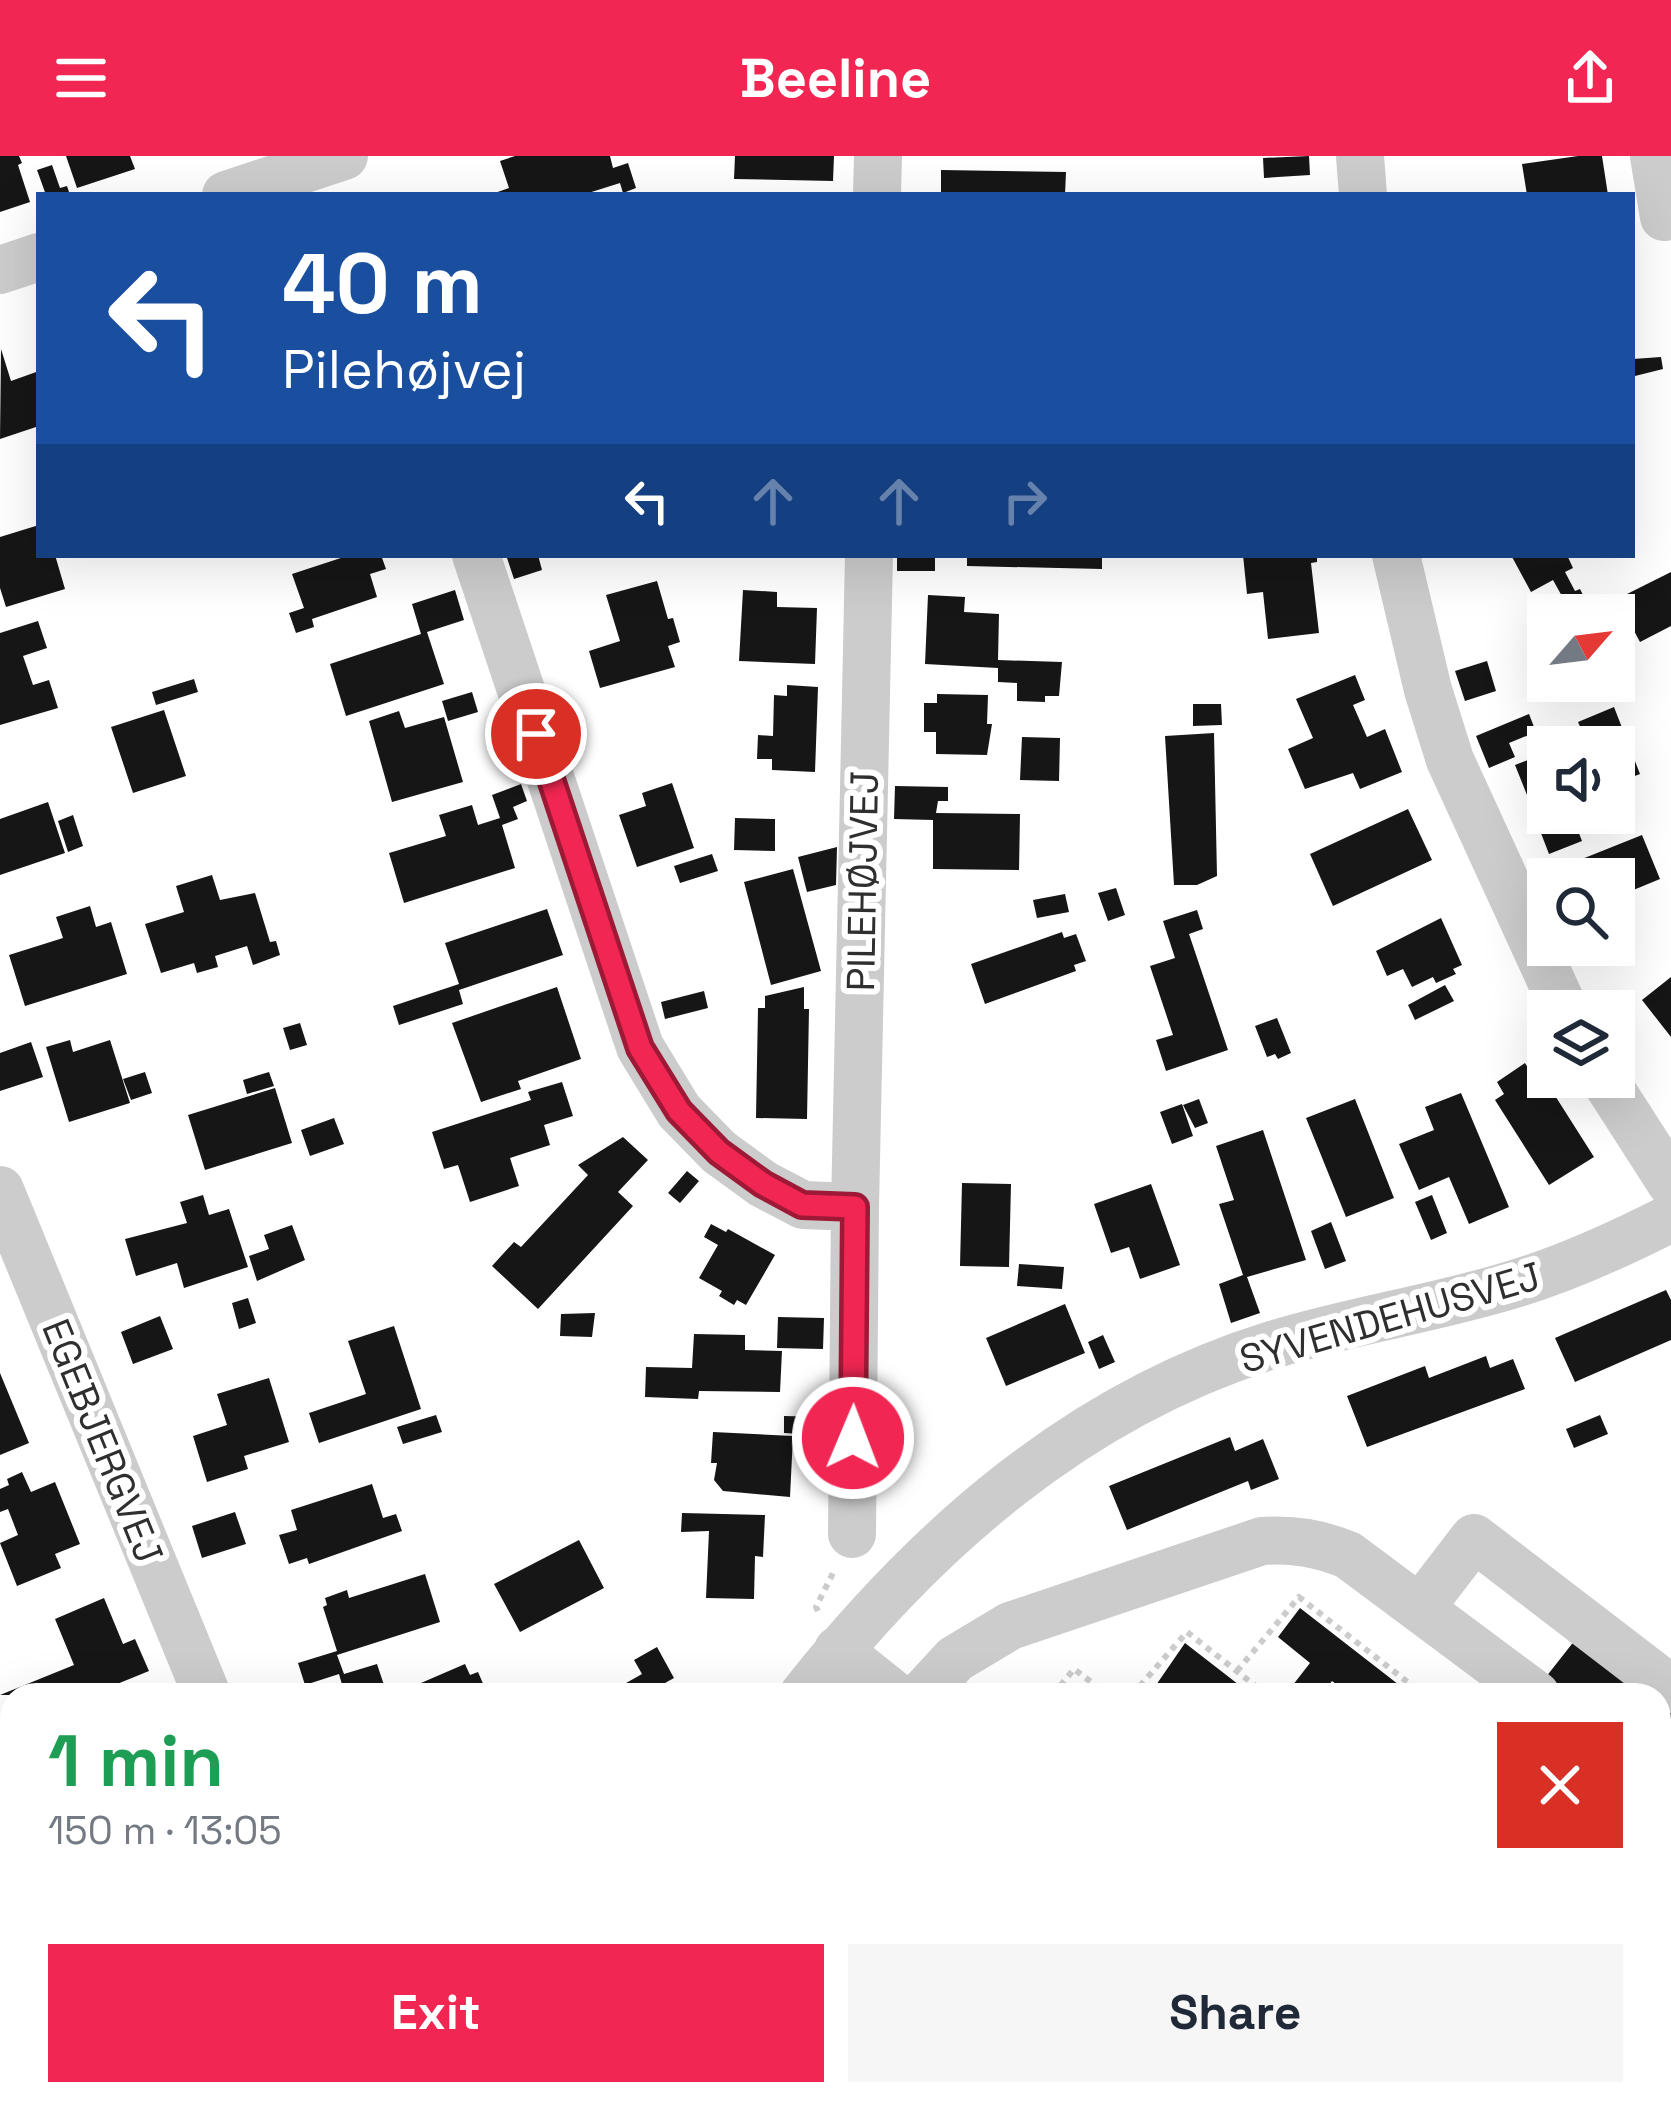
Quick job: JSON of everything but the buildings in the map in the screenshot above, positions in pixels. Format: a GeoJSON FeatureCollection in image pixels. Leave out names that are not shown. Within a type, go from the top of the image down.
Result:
{"type":"FeatureCollection","features":[{"type":"Feature","properties":{"kind":"street"},"geometry":{"type":"LineString","coordinates":[[235,192],[344,156],[355,192]]}},
{"type":"Feature","properties":{"kind":"street"},"geometry":{"type":"LineString","coordinates":[[877,192],[878,156]]}},
{"type":"Feature","properties":{"kind":"street"},"geometry":{"type":"LineString","coordinates":[[1360,156],[1363,192]]}},
{"type":"Feature","properties":{"kind":"street"},"geometry":{"type":"LineString","coordinates":[[1654,156],[1664,217]]}},
{"type":"Feature","properties":{"kind":"street"},"geometry":{"type":"LineString","coordinates":[[0,270],[36,258]]}},
{"type":"Feature","properties":{"kind":"street"},"geometry":{"type":"LineString","coordinates":[[477,558],[640,1048],[679,1111],[748,1174],[802,1205],[855,1207]]}},
{"type":"Feature","properties":{"kind":"street","name":"PILEHØJVEJ"},"geometry":{"type":"LineString","coordinates":[[853,1534],[869,558]]}},
{"type":"Feature","properties":{"kind":"street"},"geometry":{"type":"LineString","coordinates":[[1397,558],[1428,691],[1450,760],[1555,990]]}},
{"type":"Feature","properties":{"kind":"street"},"geometry":{"type":"LineString","coordinates":[[1616,1098],[1671,1183]]}},
{"type":"Feature","properties":{"kind":"street","name":"EGEBJERGVEJ"},"geometry":{"type":"LineString","coordinates":[[0,1190],[200,1683]]}},
{"type":"Feature","properties":{"kind":"street","name":"SYVENDEHUSVEJ"},"geometry":{"type":"LineString","coordinates":[[813,1683],[897,1583],[960,1523],[1040,1459],[1145,1397],[1269,1346],[1513,1285],[1622,1243],[1671,1218]]}},
{"type":"Feature","properties":{"kind":"street"},"geometry":{"type":"LineString","coordinates":[[1421,1607],[1474,1538],[1663,1683]]}},
{"type":"Feature","properties":{"kind":"street"},"geometry":{"type":"LineString","coordinates":[[933,1683],[955,1658],[1010,1626],[1262,1541],[1306,1542],[1348,1555],[1520,1683]]}},
{"type":"Feature","properties":{"kind":"street"},"geometry":{"type":"LineString","coordinates":[[838,1651],[879,1683]]}},
{"type":"Feature","properties":{"kind":"path"},"geometry":{"type":"LineString","coordinates":[[1237,1671],[1299,1598],[1409,1683]]}},
{"type":"Feature","properties":{"kind":"path"},"geometry":{"type":"LineString","coordinates":[[1142,1683],[1186,1632],[1252,1683]]}},
{"type":"Feature","properties":{"kind":"path"},"geometry":{"type":"LineString","coordinates":[[1064,1683],[1075,1670],[1092,1683]]}},
{"type":"Feature","properties":{"kind":"route"},"geometry":{"type":"LineString","coordinates":[[536,734],[640,1048],[679,1111],[719,1152],[763,1184],[802,1205],[855,1207],[853,1438]]}}]}
